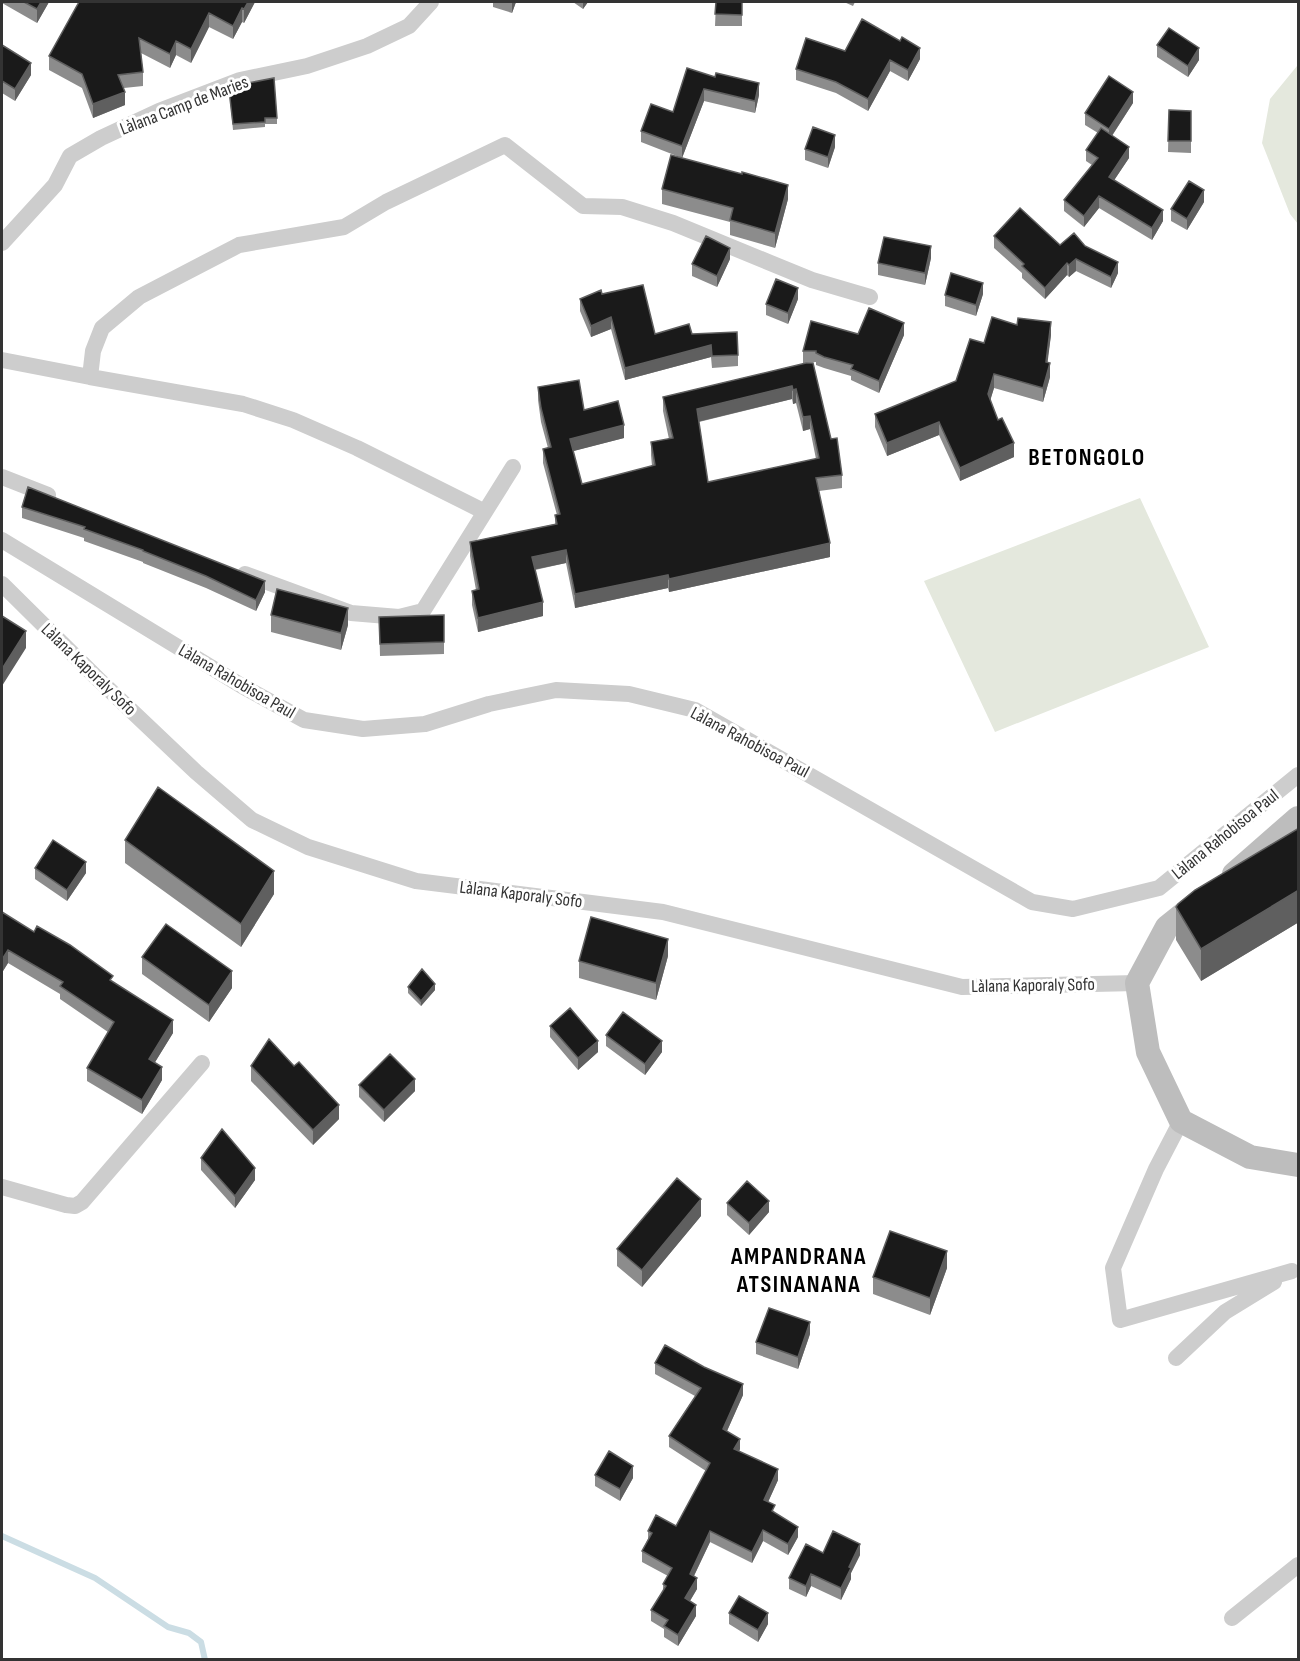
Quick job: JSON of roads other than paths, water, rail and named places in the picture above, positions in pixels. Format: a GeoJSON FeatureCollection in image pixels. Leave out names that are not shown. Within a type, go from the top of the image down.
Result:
{"type":"FeatureCollection","features":[{"type":"Feature","properties":{"kind":"street","name":"Làlana Camp de Maries"},"geometry":{"type":"LineString","coordinates":[[2,243],[55,185],[70,156],[101,138],[159,111],[240,80],[308,66],[367,46],[409,26],[431,2]]}},
{"type":"Feature","properties":{"kind":"street"},"geometry":{"type":"LineString","coordinates":[[90,378],[93,351],[102,328],[139,297],[239,245],[344,227],[386,202],[505,145],[584,206],[622,207],[673,224],[812,280],[870,297]]}},
{"type":"Feature","properties":{"kind":"street"},"geometry":{"type":"LineString","coordinates":[[2,360],[90,378],[243,404],[293,420],[357,448],[485,512]]}},
{"type":"Feature","properties":{"kind":"street"},"geometry":{"type":"LineString","coordinates":[[233,569],[351,613],[399,617],[423,611],[513,467]]}},
{"type":"Feature","properties":{"kind":"street"},"geometry":{"type":"LineString","coordinates":[[2,477],[68,503]]}},
{"type":"Feature","properties":{"kind":"street","name":"Làlana Rahobisoa Paul"},"geometry":{"type":"LineString","coordinates":[[2,540],[242,686],[304,720],[363,729],[425,724],[489,704],[556,690],[629,694],[695,710],[1032,902],[1073,909],[1159,888],[1299,775]]}},
{"type":"Feature","properties":{"kind":"street","name":"Làlana Kaporaly Sofo"},"geometry":{"type":"LineString","coordinates":[[2,584],[106,687],[252,820],[308,847],[416,881],[663,912],[962,987],[1137,982]]}},
{"type":"Feature","properties":{"kind":"street"},"geometry":{"type":"LineString","coordinates":[[1299,818],[1167,927],[1137,982],[1148,1052],[1181,1121],[1250,1157],[1299,1165]]}},
{"type":"Feature","properties":{"kind":"street"},"geometry":{"type":"LineString","coordinates":[[2,1187],[66,1205],[75,1206],[82,1202],[202,1064]]}},
{"type":"Feature","properties":{"kind":"street"},"geometry":{"type":"LineString","coordinates":[[1181,1121],[1156,1169],[1113,1268],[1120,1320],[1295,1272]]}},
{"type":"Feature","properties":{"kind":"street"},"geometry":{"type":"LineString","coordinates":[[1176,1358],[1225,1312],[1295,1272]]}},
{"type":"Feature","properties":{"kind":"street"},"geometry":{"type":"LineString","coordinates":[[1232,1618],[1299,1565]]}},
{"type":"Feature","properties":{"kind":"waterway"},"geometry":{"type":"LineString","coordinates":[[2,1536],[95,1578],[168,1627],[189,1633],[201,1642],[205,1660]]}},
{"type":"Feature","properties":{"kind":"district","name":"BETONGOLO"},"geometry":{"type":"Point","coordinates":[1087,457]}},
{"type":"Feature","properties":{"kind":"district","name":"AMPANDRANA ATSINANANA"},"geometry":{"type":"Point","coordinates":[799,1270]}}]}
